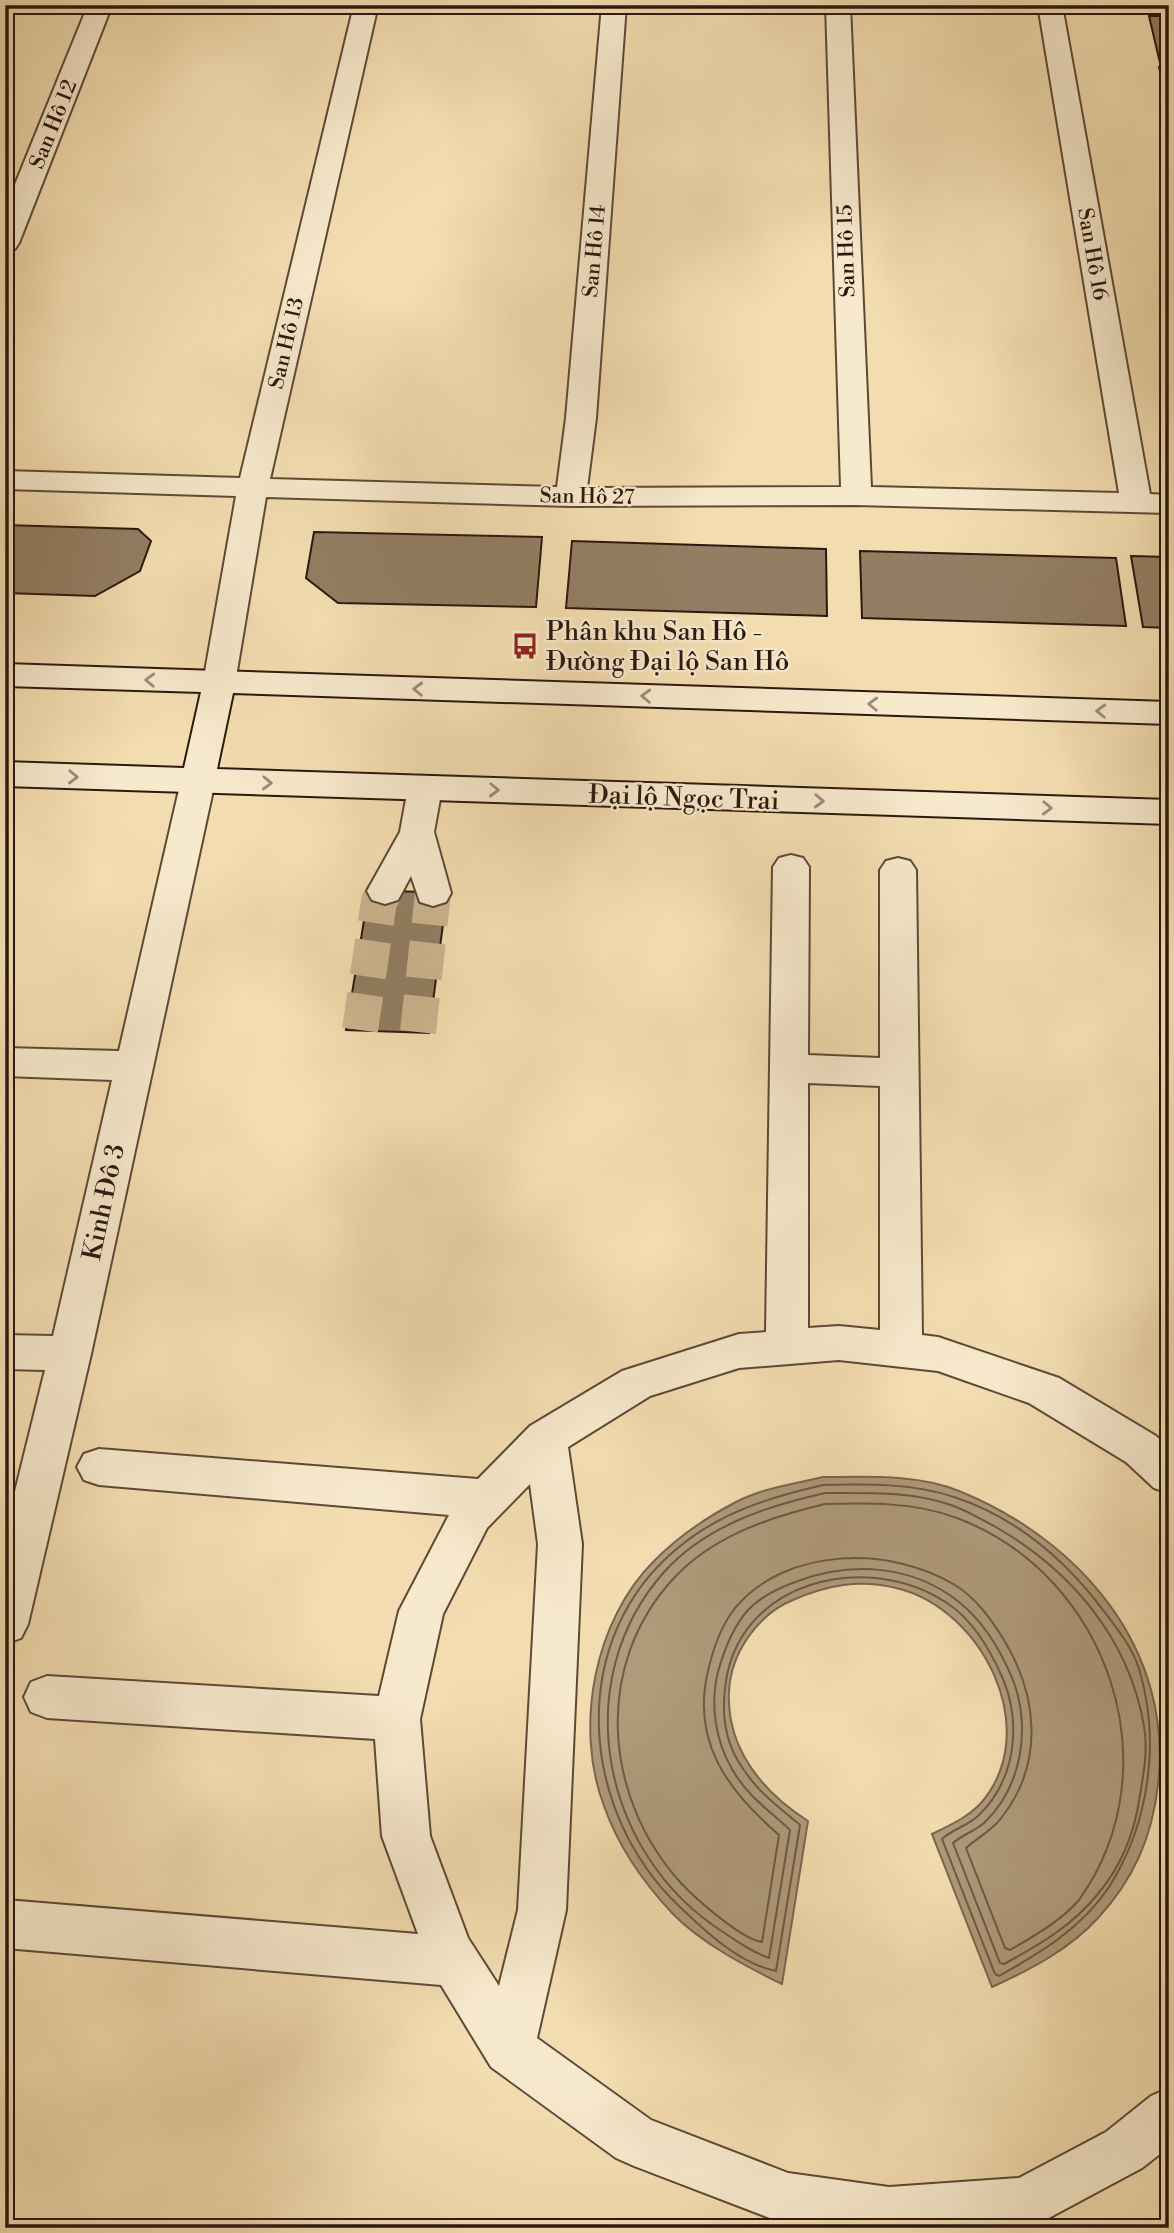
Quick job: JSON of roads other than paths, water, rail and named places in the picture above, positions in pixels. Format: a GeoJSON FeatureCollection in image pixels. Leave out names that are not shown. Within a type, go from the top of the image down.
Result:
{"type":"FeatureCollection","features":[{"type":"Feature","properties":{"kind":"street","name":"San Hô 12"},"geometry":{"type":"LineString","coordinates":[[5,243],[100,5]]}},
{"type":"Feature","properties":{"kind":"street","name":"San Hô 13"},"geometry":{"type":"LineString","coordinates":[[219,682],[253,485],[366,5]]}},
{"type":"Feature","properties":{"kind":"street","name":"San Hô 14"},"geometry":{"type":"LineString","coordinates":[[570,497],[581,418],[614,5]]}},
{"type":"Feature","properties":{"kind":"street","name":"San Hô 15"},"geometry":{"type":"LineString","coordinates":[[838,5],[856,496]]}},
{"type":"Feature","properties":{"kind":"street","name":"San Hô 16"},"geometry":{"type":"LineString","coordinates":[[1050,5],[1136,503]]}},
{"type":"Feature","properties":{"kind":"street","name":"San Hô 27"},"geometry":{"type":"LineString","coordinates":[[5,480],[253,485],[570,497],[856,496],[1169,504]]}},
{"type":"Feature","properties":{"kind":"street"},"geometry":{"type":"LineString","coordinates":[[5,676],[1169,713]]}},
{"type":"Feature","properties":{"kind":"street"},"geometry":{"type":"LineString","coordinates":[[198,781],[219,682]]}},
{"type":"Feature","properties":{"kind":"street","name":"Đại lộ Ngọc Trai"},"geometry":{"type":"LineString","coordinates":[[5,774],[1169,812]]}},
{"type":"Feature","properties":{"kind":"street","name":"Kinh Đô 3"},"geometry":{"type":"LineString","coordinates":[[5,1624],[70,1354],[132,1066],[198,781]]}},
{"type":"Feature","properties":{"kind":"street"},"geometry":{"type":"LineString","coordinates":[[385,891],[417,832],[425,788]]}},
{"type":"Feature","properties":{"kind":"street"},"geometry":{"type":"LineString","coordinates":[[417,832],[433,892]]}},
{"type":"Feature","properties":{"kind":"street"},"geometry":{"type":"LineString","coordinates":[[787,1348],[791,867]]}},
{"type":"Feature","properties":{"kind":"street"},"geometry":{"type":"LineString","coordinates":[[898,870],[901,1350]]}},
{"type":"Feature","properties":{"kind":"street"},"geometry":{"type":"LineString","coordinates":[[5,1062],[132,1066]]}},
{"type":"Feature","properties":{"kind":"street"},"geometry":{"type":"LineString","coordinates":[[789,1068],[900,1073]]}},
{"type":"Feature","properties":{"kind":"street"},"geometry":{"type":"LineString","coordinates":[[1169,1475],[1141,1449],[1044,1390],[938,1354],[839,1343],[740,1351],[636,1383],[545,1439],[472,1516],[421,1611],[397,1719],[406,1836],[449,1952],[509,2049],[634,2140],[788,2199],[806,2215],[889,2213],[992,2217],[1024,2204],[1124,2150],[1169,2115]]}},
{"type":"Feature","properties":{"kind":"street"},"geometry":{"type":"LineString","coordinates":[[5,1352],[70,1354]]}},
{"type":"Feature","properties":{"kind":"street"},"geometry":{"type":"LineString","coordinates":[[509,2049],[542,1910],[560,1544],[545,1439]]}},
{"type":"Feature","properties":{"kind":"street"},"geometry":{"type":"LineString","coordinates":[[99,1467],[488,1499]]}},
{"type":"Feature","properties":{"kind":"street"},"geometry":{"type":"LineString","coordinates":[[47,1697],[397,1719]]}},
{"type":"Feature","properties":{"kind":"street"},"geometry":{"type":"LineString","coordinates":[[6,1924],[456,1962]]}},
{"type":"Feature","properties":{"kind":"water"},"geometry":{"type":"Polygon","coordinates":[[[823,1477],[892,1478],[927,1482],[959,1491],[1003,1512],[1043,1538],[1079,1570],[1110,1605],[1134,1645],[1151,1689],[1159,1735],[1158,1785],[1146,1840],[1131,1872],[1111,1903],[1075,1939],[1035,1966],[992,1987],[932,1834],[976,1808],[999,1774],[1006,1741],[1004,1708],[994,1676],[977,1646],[954,1620],[927,1600],[882,1585],[843,1585],[818,1591],[780,1606],[769,1615],[749,1637],[735,1663],[729,1691],[730,1712],[741,1750],[750,1767],[776,1797],[808,1821],[782,1984],[710,1944],[672,1913],[632,1863],[604,1806],[595,1775],[591,1743],[595,1676],[604,1643],[617,1613],[634,1585],[673,1543],[725,1508],[757,1493],[823,1477]]]}},
{"type":"Feature","properties":{"kind":"tunnel"},"geometry":{"type":"LineString","coordinates":[[360,1030],[379,901],[385,891]]}},
{"type":"Feature","properties":{"kind":"tunnel"},"geometry":{"type":"LineString","coordinates":[[418,1032],[433,893]]}},
{"type":"Feature","properties":{"kind":"place","name":"Phân khu San Hô - Đường Đại lộ San Hô"},"geometry":{"type":"Point","coordinates":[525,646]}}]}
